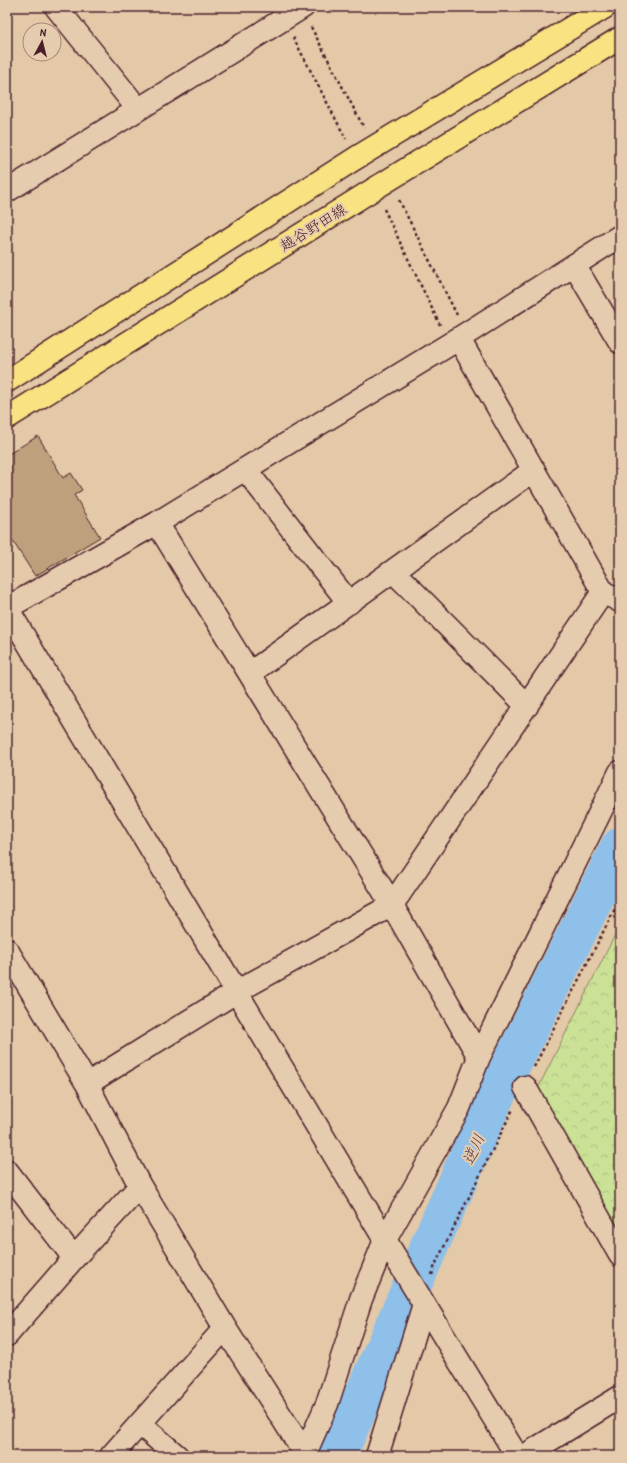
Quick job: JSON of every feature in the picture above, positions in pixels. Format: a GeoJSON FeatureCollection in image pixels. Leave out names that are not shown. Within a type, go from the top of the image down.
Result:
{"type":"FeatureCollection","features":[{"type":"Feature","properties":{"kind":"main road"},"geometry":{"type":"LineString","coordinates":[[7,381],[356,158],[605,7]]}},
{"type":"Feature","properties":{"kind":"main road","name":"越谷野田線"},"geometry":{"type":"LineString","coordinates":[[7,418],[381,184],[620,38]]}},
{"type":"Feature","properties":{"kind":"street"},"geometry":{"type":"LineString","coordinates":[[56,7],[138,110]]}},
{"type":"Feature","properties":{"kind":"street"},"geometry":{"type":"LineString","coordinates":[[7,191],[294,11]]}},
{"type":"Feature","properties":{"kind":"street"},"geometry":{"type":"LineString","coordinates":[[517,1456],[387,1244],[7,608],[157,522],[245,469],[458,339],[620,236]]}},
{"type":"Feature","properties":{"kind":"street"},"geometry":{"type":"LineString","coordinates":[[574,265],[620,342]]}},
{"type":"Feature","properties":{"kind":"street"},"geometry":{"type":"LineString","coordinates":[[87,1084],[236,992],[392,905],[527,706],[612,596],[534,470],[458,339]]}},
{"type":"Feature","properties":{"kind":"street"},"geometry":{"type":"LineString","coordinates":[[245,469],[348,603]]}},
{"type":"Feature","properties":{"kind":"street"},"geometry":{"type":"LineString","coordinates":[[250,673],[534,470]]}},
{"type":"Feature","properties":{"kind":"street"},"geometry":{"type":"LineString","coordinates":[[157,522],[392,905],[479,1057]]}},
{"type":"Feature","properties":{"kind":"street"},"geometry":{"type":"LineString","coordinates":[[393,571],[527,706]]}},
{"type":"Feature","properties":{"kind":"street"},"geometry":{"type":"LineString","coordinates":[[305,1455],[327,1404],[361,1299],[387,1244],[459,1108],[479,1057],[620,772]]}},
{"type":"Feature","properties":{"kind":"street"},"geometry":{"type":"LineString","coordinates":[[7,950],[87,1084],[140,1186],[225,1328],[305,1455]]}},
{"type":"Feature","properties":{"kind":"street"},"geometry":{"type":"LineString","coordinates":[[525,1087],[620,1255]]}},
{"type":"Feature","properties":{"kind":"street"},"geometry":{"type":"LineString","coordinates":[[7,1171],[74,1258]]}},
{"type":"Feature","properties":{"kind":"street"},"geometry":{"type":"LineString","coordinates":[[7,1335],[74,1258],[140,1186]]}},
{"type":"Feature","properties":{"kind":"street"},"geometry":{"type":"LineString","coordinates":[[377,1456],[420,1298]]}},
{"type":"Feature","properties":{"kind":"street"},"geometry":{"type":"LineString","coordinates":[[110,1456],[225,1328]]}},
{"type":"Feature","properties":{"kind":"street"},"geometry":{"type":"LineString","coordinates":[[524,1456],[620,1397]]}},
{"type":"Feature","properties":{"kind":"street"},"geometry":{"type":"LineString","coordinates":[[140,1424],[177,1456]]}},
{"type":"Feature","properties":{"kind":"path"},"geometry":{"type":"LineString","coordinates":[[294,11],[374,147]]}},
{"type":"Feature","properties":{"kind":"path"},"geometry":{"type":"LineString","coordinates":[[294,11],[356,158]]}},
{"type":"Feature","properties":{"kind":"path"},"geometry":{"type":"LineString","coordinates":[[381,184],[458,339]]}},
{"type":"Feature","properties":{"kind":"path"},"geometry":{"type":"LineString","coordinates":[[381,184],[458,339]]}},
{"type":"Feature","properties":{"kind":"green space"},"geometry":{"type":"Polygon","coordinates":[[[620,925],[620,1231],[535,1094],[620,925]]]}},
{"type":"Feature","properties":{"kind":"building"},"geometry":{"type":"Polygon","coordinates":[[[38,436],[63,478],[71,473],[82,490],[74,495],[100,537],[35,576],[7,532],[7,455],[38,436]]]}},
{"type":"Feature","properties":{"kind":"waterway","name":"逆川"},"geometry":{"type":"LineString","coordinates":[[337,1456],[495,1097],[620,847]]}}]}
